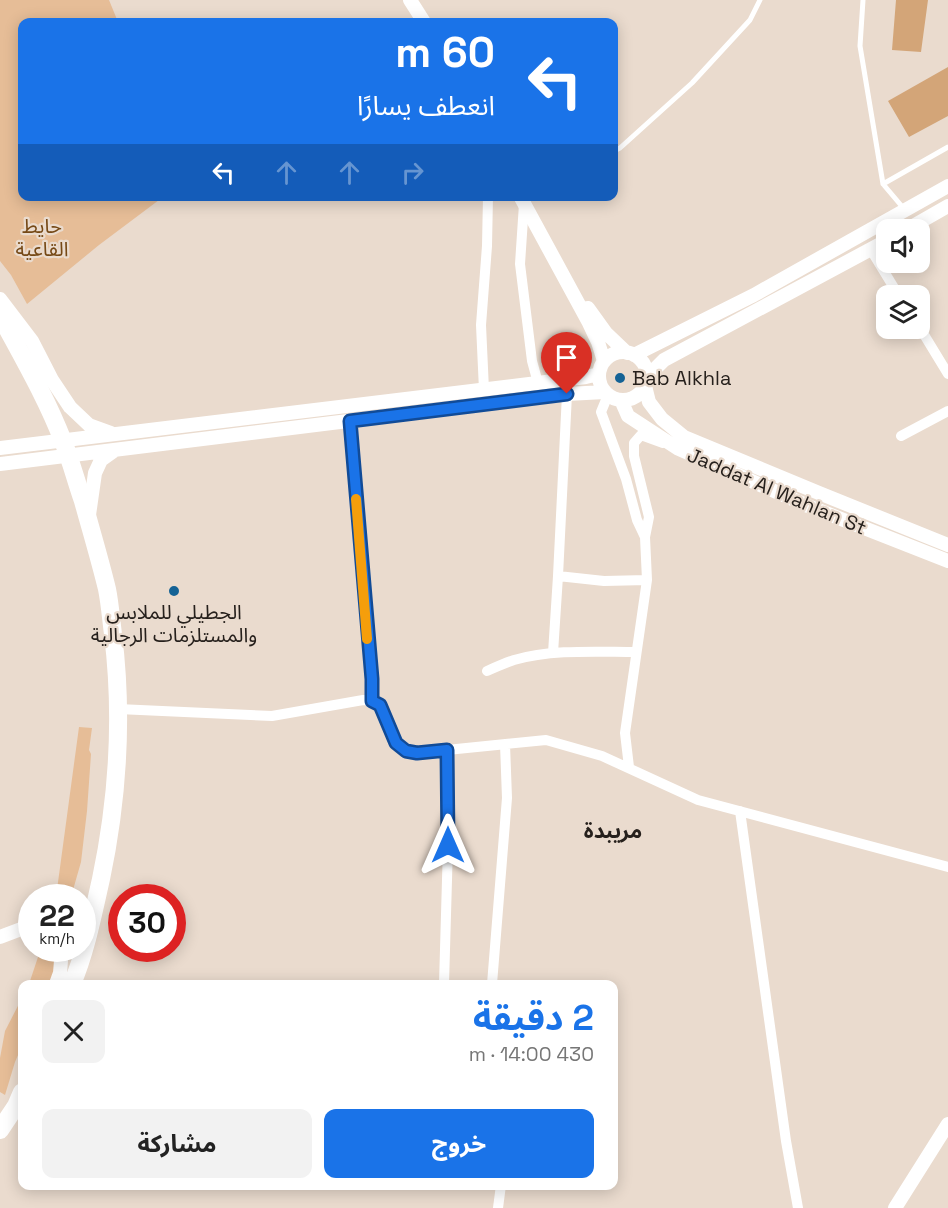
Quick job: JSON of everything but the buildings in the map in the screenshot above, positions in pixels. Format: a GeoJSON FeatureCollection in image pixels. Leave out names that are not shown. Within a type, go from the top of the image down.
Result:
{"type":"FeatureCollection","features":[{"type":"Feature","properties":{"kind":"highway"},"geometry":{"type":"LineString","coordinates":[[0,315],[37,382],[65,448],[107,591],[116,658],[118,763],[113,810],[107,850],[88,935],[73,980]]}},
{"type":"Feature","properties":{"kind":"highway"},"geometry":{"type":"LineString","coordinates":[[0,1130],[18,1101]]}},
{"type":"Feature","properties":{"kind":"street"},"geometry":{"type":"LineString","coordinates":[[410,0],[421,18]]}},
{"type":"Feature","properties":{"kind":"street"},"geometry":{"type":"LineString","coordinates":[[0,464],[116,434],[586,377],[602,368],[614,354],[630,354],[754,295],[948,186]]}},
{"type":"Feature","properties":{"kind":"street"},"geometry":{"type":"LineString","coordinates":[[484,390],[481,326],[488,201]]}},
{"type":"Feature","properties":{"kind":"street"},"geometry":{"type":"LineString","coordinates":[[522,201],[520,264],[532,361],[538,383]]}},
{"type":"Feature","properties":{"kind":"street"},"geometry":{"type":"LineString","coordinates":[[523,201],[593,333],[602,368],[602,387],[612,396]]}},
{"type":"Feature","properties":{"kind":"street"},"geometry":{"type":"LineString","coordinates":[[925,219],[948,206]]}},
{"type":"Feature","properties":{"kind":"street"},"geometry":{"type":"LineString","coordinates":[[1,448],[116,449],[567,394],[631,399],[636,397],[664,360],[876,247]]}},
{"type":"Feature","properties":{"kind":"street"},"geometry":{"type":"LineString","coordinates":[[871,250],[892,285]]}},
{"type":"Feature","properties":{"kind":"street"},"geometry":{"type":"LineString","coordinates":[[560,270],[606,333],[644,364],[646,382]]}},
{"type":"Feature","properties":{"kind":"street"},"geometry":{"type":"LineString","coordinates":[[0,299],[32,341],[52,380],[70,407],[89,425],[116,434]]}},
{"type":"Feature","properties":{"kind":"street"},"geometry":{"type":"LineString","coordinates":[[927,339],[948,374]]}},
{"type":"Feature","properties":{"kind":"street","name":"Jaddat Al Wahlan St"},"geometry":{"type":"LineString","coordinates":[[646,382],[649,402],[662,419],[684,436],[819,493],[944,542]]}},
{"type":"Feature","properties":{"kind":"street"},"geometry":{"type":"LineString","coordinates":[[553,653],[567,394]]}},
{"type":"Feature","properties":{"kind":"street"},"geometry":{"type":"LineString","coordinates":[[612,396],[601,412],[626,479],[637,520],[645,537]]}},
{"type":"Feature","properties":{"kind":"street","name":"Jaddat Al Wahlan St"},"geometry":{"type":"LineString","coordinates":[[612,396],[628,416],[639,425],[677,448],[808,506],[948,561]]}},
{"type":"Feature","properties":{"kind":"street"},"geometry":{"type":"LineString","coordinates":[[901,436],[948,411]]}},
{"type":"Feature","properties":{"kind":"street"},"geometry":{"type":"LineString","coordinates":[[350,421],[372,701]]}},
{"type":"Feature","properties":{"kind":"street"},"geometry":{"type":"LineString","coordinates":[[629,767],[625,733],[646,580],[645,537],[649,517],[634,456],[634,443],[641,435],[677,448]]}},
{"type":"Feature","properties":{"kind":"street"},"geometry":{"type":"LineString","coordinates":[[0,464],[13,457],[12,453],[1,448]]}},
{"type":"Feature","properties":{"kind":"street"},"geometry":{"type":"LineString","coordinates":[[88,520],[95,474],[101,460],[116,449]]}},
{"type":"Feature","properties":{"kind":"street"},"geometry":{"type":"LineString","coordinates":[[558,576],[604,581],[646,580]]}},
{"type":"Feature","properties":{"kind":"street"},"geometry":{"type":"LineString","coordinates":[[488,671],[514,660],[553,653],[636,652]]}},
{"type":"Feature","properties":{"kind":"street"},"geometry":{"type":"LineString","coordinates":[[118,709],[272,716],[363,700],[372,701],[380,705],[396,743],[406,751],[417,753],[546,740],[602,756],[698,800],[948,867]]}},
{"type":"Feature","properties":{"kind":"street"},"geometry":{"type":"LineString","coordinates":[[492,980],[507,798],[505,744]]}},
{"type":"Feature","properties":{"kind":"street"},"geometry":{"type":"LineString","coordinates":[[444,980],[448,845],[447,750]]}},
{"type":"Feature","properties":{"kind":"street"},"geometry":{"type":"LineString","coordinates":[[740,811],[786,1141],[798,1208]]}},
{"type":"Feature","properties":{"kind":"street"},"geometry":{"type":"LineString","coordinates":[[0,937],[18,930]]}},
{"type":"Feature","properties":{"kind":"street"},"geometry":{"type":"LineString","coordinates":[[57,980],[61,962]]}},
{"type":"Feature","properties":{"kind":"street"},"geometry":{"type":"LineString","coordinates":[[896,1208],[948,1124]]}},
{"type":"Feature","properties":{"kind":"street"},"geometry":{"type":"LineString","coordinates":[[498,1208],[500,1190]]}},
{"type":"Feature","properties":{"kind":"lane"},"geometry":{"type":"LineString","coordinates":[[618,149],[692,83],[750,20],[760,0]]}},
{"type":"Feature","properties":{"kind":"lane"},"geometry":{"type":"LineString","coordinates":[[863,0],[860,46],[883,184],[905,210]]}},
{"type":"Feature","properties":{"kind":"lane"},"geometry":{"type":"LineString","coordinates":[[883,184],[948,147]]}},
{"type":"Feature","properties":{"kind":"green space","name":"حايط القاعية"},"geometry":{"type":"Polygon","coordinates":[[[0,0],[109,0],[116,18],[18,18],[18,201],[158,201],[27,304],[11,275],[0,261],[0,0]]]}},
{"type":"Feature","properties":{"kind":"green space"},"geometry":{"type":"Polygon","coordinates":[[[79,727],[92,728],[87,811],[81,862],[75,884],[58,884],[79,727]]]}},
{"type":"Feature","properties":{"kind":"green space"},"geometry":{"type":"Polygon","coordinates":[[[36,962],[57,962],[51,980],[30,980],[36,962]]]}},
{"type":"Feature","properties":{"kind":"green space"},"geometry":{"type":"Polygon","coordinates":[[[18,1006],[18,1055],[5,1095],[0,1092],[0,1058],[5,1031],[18,1006]]]}},
{"type":"Feature","properties":{"kind":"slow traffic"},"geometry":{"type":"LineString","coordinates":[[356,499],[367,639]]}},
{"type":"Feature","properties":{"kind":"place","name":"Bab Alkhla"},"geometry":{"type":"Point","coordinates":[620,378]}},
{"type":"Feature","properties":{"kind":"place","name":"الجطيلي للملابس والمستلزمات الرجالية"},"geometry":{"type":"Point","coordinates":[174,591]}},
{"type":"Feature","properties":{"kind":"district","name":"مريبدة"},"geometry":{"type":"Point","coordinates":[613,831]}},
{"type":"Feature","properties":{"kind":"route"},"geometry":{"type":"LineString","coordinates":[[448,845],[447,750],[417,753],[406,751],[396,743],[380,705],[372,701],[350,421],[567,394]]}}]}
